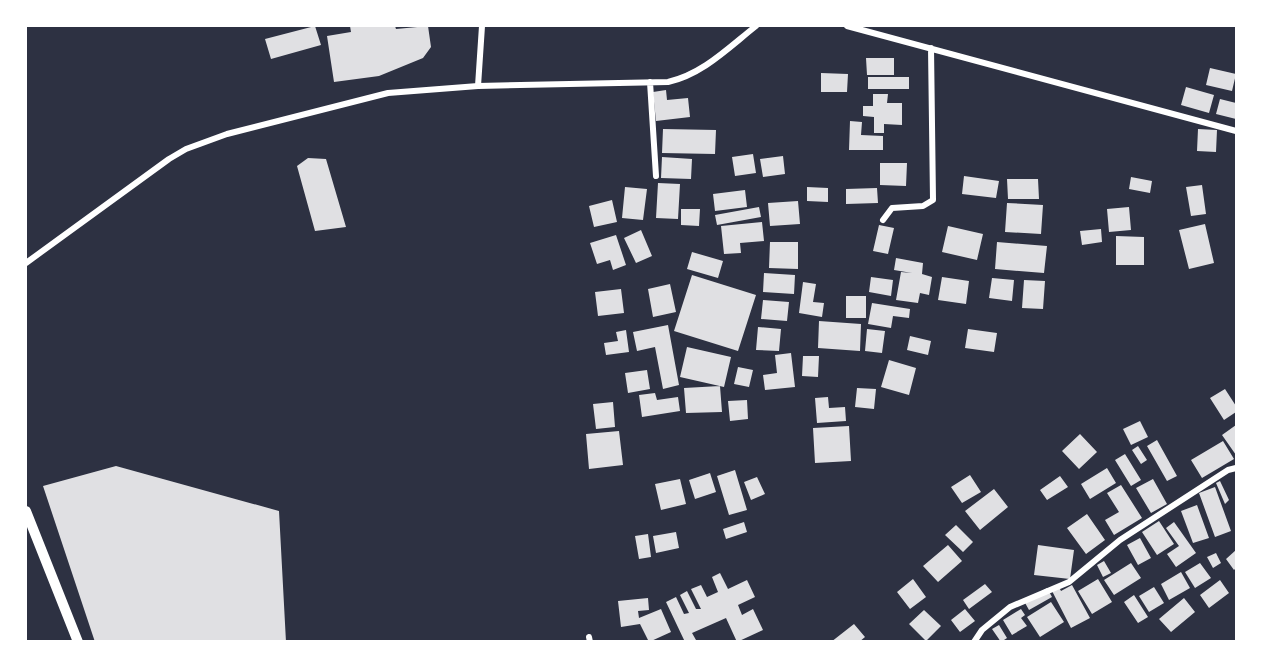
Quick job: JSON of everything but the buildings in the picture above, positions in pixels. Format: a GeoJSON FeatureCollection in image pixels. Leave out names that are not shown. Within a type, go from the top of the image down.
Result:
{"type":"FeatureCollection","features":[{"type":"Feature","properties":{"kind":"street"},"geometry":{"type":"LineString","coordinates":[[478,86],[482,26]]}},
{"type":"Feature","properties":{"kind":"street"},"geometry":{"type":"LineString","coordinates":[[26,263],[169,159],[206,141],[388,93],[478,86],[668,82],[692,75],[756,26]]}},
{"type":"Feature","properties":{"kind":"street"},"geometry":{"type":"LineString","coordinates":[[847,26],[1236,131]]}},
{"type":"Feature","properties":{"kind":"street"},"geometry":{"type":"LineString","coordinates":[[883,220],[892,208],[923,206],[933,200],[931,48]]}},
{"type":"Feature","properties":{"kind":"street"},"geometry":{"type":"LineString","coordinates":[[650,82],[656,176]]}},
{"type":"Feature","properties":{"kind":"street"},"geometry":{"type":"LineString","coordinates":[[974,642],[981,630],[1010,607],[1070,582],[1120,540],[1228,470],[1236,468]]}},
{"type":"Feature","properties":{"kind":"street"},"geometry":{"type":"LineString","coordinates":[[26,511],[78,642]]}}]}
